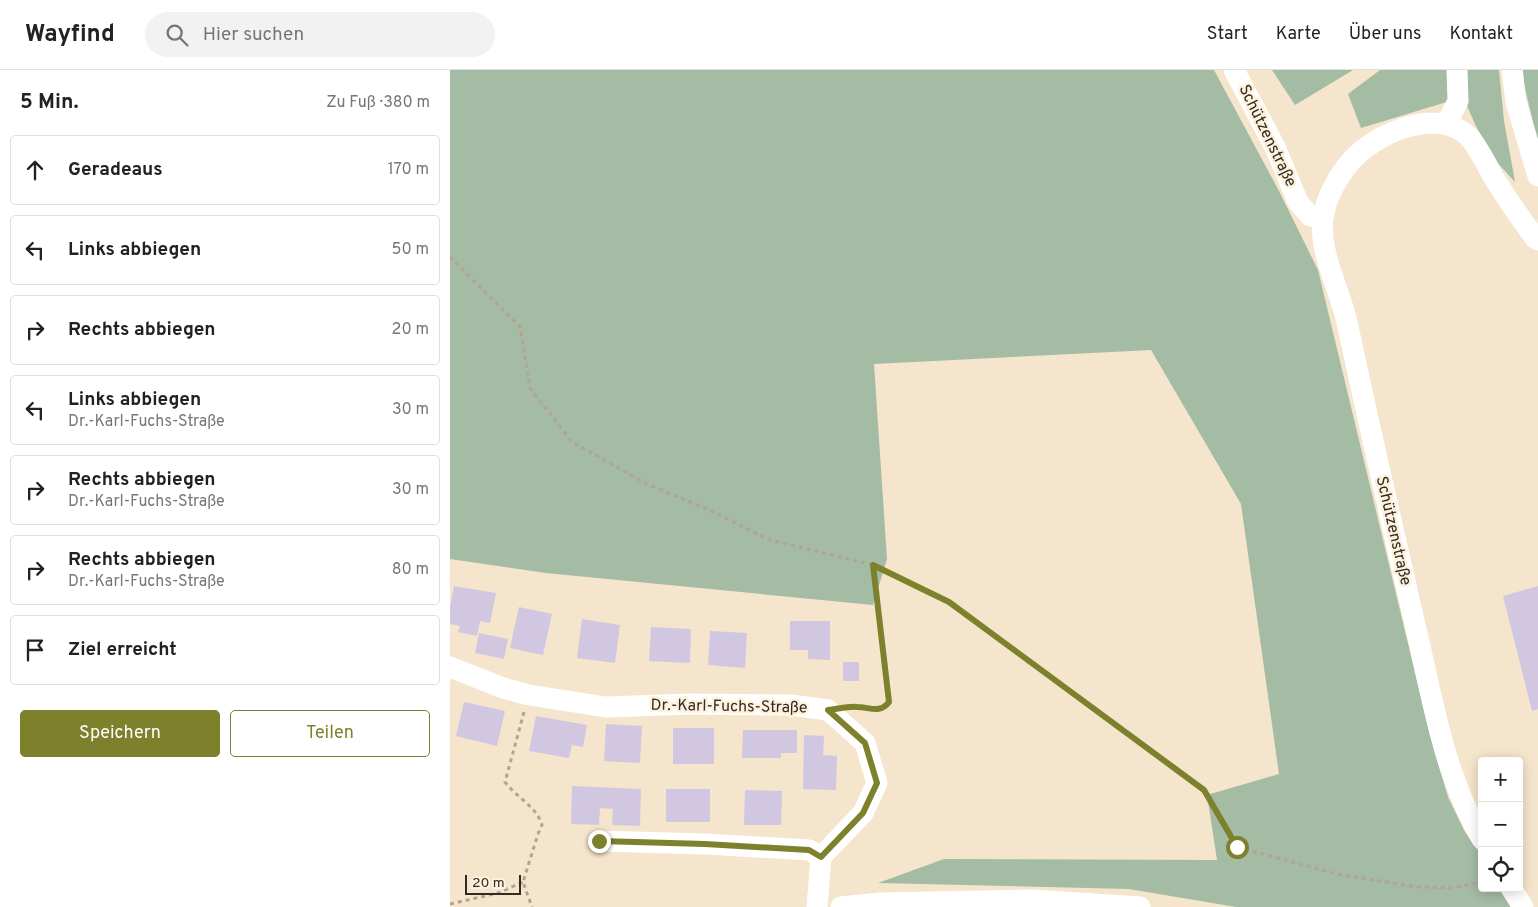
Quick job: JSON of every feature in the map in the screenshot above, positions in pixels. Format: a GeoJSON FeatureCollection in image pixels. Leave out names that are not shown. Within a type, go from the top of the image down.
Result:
{"type":"FeatureCollection","features":[{"type":"Feature","properties":{"kind":"street","name":"Schützenstraße"},"geometry":{"type":"LineString","coordinates":[[1234,70],[1275,147],[1298,202],[1310,216],[1323,217]]}},
{"type":"Feature","properties":{"kind":"street"},"geometry":{"type":"LineString","coordinates":[[1457,70],[1458,100],[1448,123],[1470,137],[1506,198],[1538,240]]}},
{"type":"Feature","properties":{"kind":"street"},"geometry":{"type":"LineString","coordinates":[[1512,70],[1516,102],[1538,176]]}},
{"type":"Feature","properties":{"kind":"street","name":"Schützenstraße"},"geometry":{"type":"LineString","coordinates":[[1448,123],[1413,124],[1383,137],[1356,155],[1336,180],[1323,217],[1324,247],[1346,318],[1364,406],[1442,740],[1460,796],[1478,831]]}},
{"type":"Feature","properties":{"kind":"street","name":"Dr.-Karl-Fuchs-Straße"},"geometry":{"type":"LineString","coordinates":[[450,667],[503,688],[529,695],[606,707],[690,704],[791,705],[828,710],[865,743],[877,783],[863,813],[821,857]]}},
{"type":"Feature","properties":{"kind":"street"},"geometry":{"type":"LineString","coordinates":[[599,841],[705,844],[809,850],[821,857],[817,907]]}},
{"type":"Feature","properties":{"kind":"street"},"geometry":{"type":"LineString","coordinates":[[1514,892],[1523,907]]}},
{"type":"Feature","properties":{"kind":"street"},"geometry":{"type":"LineString","coordinates":[[841,907],[880,903],[1034,900],[1140,907]]}},
{"type":"Feature","properties":{"kind":"path"},"geometry":{"type":"LineString","coordinates":[[450,257],[520,327],[530,388],[572,442],[647,484],[707,509],[770,540],[873,565],[949,602],[1204,790],[1237,847],[1337,874],[1418,888],[1452,888],[1478,883]]}},
{"type":"Feature","properties":{"kind":"path"},"geometry":{"type":"LineString","coordinates":[[828,710],[857,707],[875,710],[885,707],[889,702],[873,565]]}},
{"type":"Feature","properties":{"kind":"path"},"geometry":{"type":"LineString","coordinates":[[529,695],[505,782],[540,816],[542,824],[523,882],[532,907]]}},
{"type":"Feature","properties":{"kind":"path"},"geometry":{"type":"LineString","coordinates":[[450,904],[498,893],[523,882]]}},
{"type":"Feature","properties":{"kind":"green space"},"geometry":{"type":"Polygon","coordinates":[[[450,70],[1214,70],[1279,191],[1318,270],[1431,739],[1448,797],[1465,832],[1478,850],[1478,892],[1506,892],[1515,907],[1236,907],[1129,889],[878,883],[944,859],[1217,860],[1207,795],[1279,774],[1241,504],[1151,350],[874,364],[887,559],[873,605],[546,573],[450,559],[450,70]]]}},
{"type":"Feature","properties":{"kind":"green space"},"geometry":{"type":"Polygon","coordinates":[[[1272,70],[1353,70],[1295,105],[1272,70]]]}},
{"type":"Feature","properties":{"kind":"green space"},"geometry":{"type":"Polygon","coordinates":[[[1380,70],[1499,70],[1504,121],[1515,182],[1494,159],[1463,97],[1361,128],[1348,94],[1380,70]]]}},
{"type":"Feature","properties":{"kind":"green space"},"geometry":{"type":"Polygon","coordinates":[[[1523,70],[1538,70],[1538,144],[1524,84],[1523,70]]]}},
{"type":"Feature","properties":{"kind":"building"},"geometry":{"type":"Polygon","coordinates":[[[454,586],[496,593],[490,623],[480,621],[477,636],[458,632],[460,626],[450,624],[450,607],[454,586]]]}},
{"type":"Feature","properties":{"kind":"building"},"geometry":{"type":"Polygon","coordinates":[[[1538,586],[1538,709],[1532,711],[1503,596],[1538,586]]]}},
{"type":"Feature","properties":{"kind":"building"},"geometry":{"type":"Polygon","coordinates":[[[519,607],[552,614],[543,655],[510,648],[519,607]]]}},
{"type":"Feature","properties":{"kind":"building"},"geometry":{"type":"Polygon","coordinates":[[[582,619],[620,625],[615,663],[577,658],[582,619]]]}},
{"type":"Feature","properties":{"kind":"building"},"geometry":{"type":"Polygon","coordinates":[[[790,621],[830,621],[830,660],[808,659],[808,650],[790,650],[790,621]]]}},
{"type":"Feature","properties":{"kind":"building"},"geometry":{"type":"Polygon","coordinates":[[[651,627],[691,629],[690,663],[649,661],[651,627]]]}},
{"type":"Feature","properties":{"kind":"building"},"geometry":{"type":"Polygon","coordinates":[[[710,631],[747,633],[745,668],[708,665],[710,631]]]}},
{"type":"Feature","properties":{"kind":"building"},"geometry":{"type":"Polygon","coordinates":[[[479,633],[508,639],[504,659],[475,653],[479,633]]]}},
{"type":"Feature","properties":{"kind":"building"},"geometry":{"type":"Polygon","coordinates":[[[843,662],[859,662],[859,681],[843,681],[843,662]]]}},
{"type":"Feature","properties":{"kind":"building"},"geometry":{"type":"Polygon","coordinates":[[[464,702],[505,711],[497,746],[456,736],[464,702]]]}},
{"type":"Feature","properties":{"kind":"building"},"geometry":{"type":"Polygon","coordinates":[[[536,716],[587,725],[583,747],[572,745],[569,758],[529,751],[536,716]]]}},
{"type":"Feature","properties":{"kind":"building"},"geometry":{"type":"Polygon","coordinates":[[[606,724],[642,726],[640,763],[604,761],[606,724]]]}},
{"type":"Feature","properties":{"kind":"building"},"geometry":{"type":"Polygon","coordinates":[[[673,728],[714,728],[714,764],[673,764],[673,728]]]}},
{"type":"Feature","properties":{"kind":"building"},"geometry":{"type":"Polygon","coordinates":[[[743,730],[797,730],[797,753],[781,753],[781,758],[742,758],[743,730]]]}},
{"type":"Feature","properties":{"kind":"building"},"geometry":{"type":"Polygon","coordinates":[[[804,735],[824,736],[823,755],[837,756],[836,790],[803,789],[804,735]]]}},
{"type":"Feature","properties":{"kind":"building"},"geometry":{"type":"Polygon","coordinates":[[[572,786],[641,789],[640,826],[612,825],[613,809],[600,808],[599,825],[571,824],[572,786]]]}},
{"type":"Feature","properties":{"kind":"building"},"geometry":{"type":"Polygon","coordinates":[[[666,789],[710,789],[710,822],[666,822],[666,789]]]}},
{"type":"Feature","properties":{"kind":"building"},"geometry":{"type":"Polygon","coordinates":[[[745,790],[782,791],[781,825],[744,825],[745,790]]]}},
{"type":"Feature","properties":{"kind":"route"},"geometry":{"type":"LineString","coordinates":[[599,841],[705,844],[809,850],[821,857],[863,813],[877,783],[865,743],[828,710],[857,707],[875,710],[885,707],[889,702],[873,565],[949,602],[1204,790],[1237,847]]}}]}
